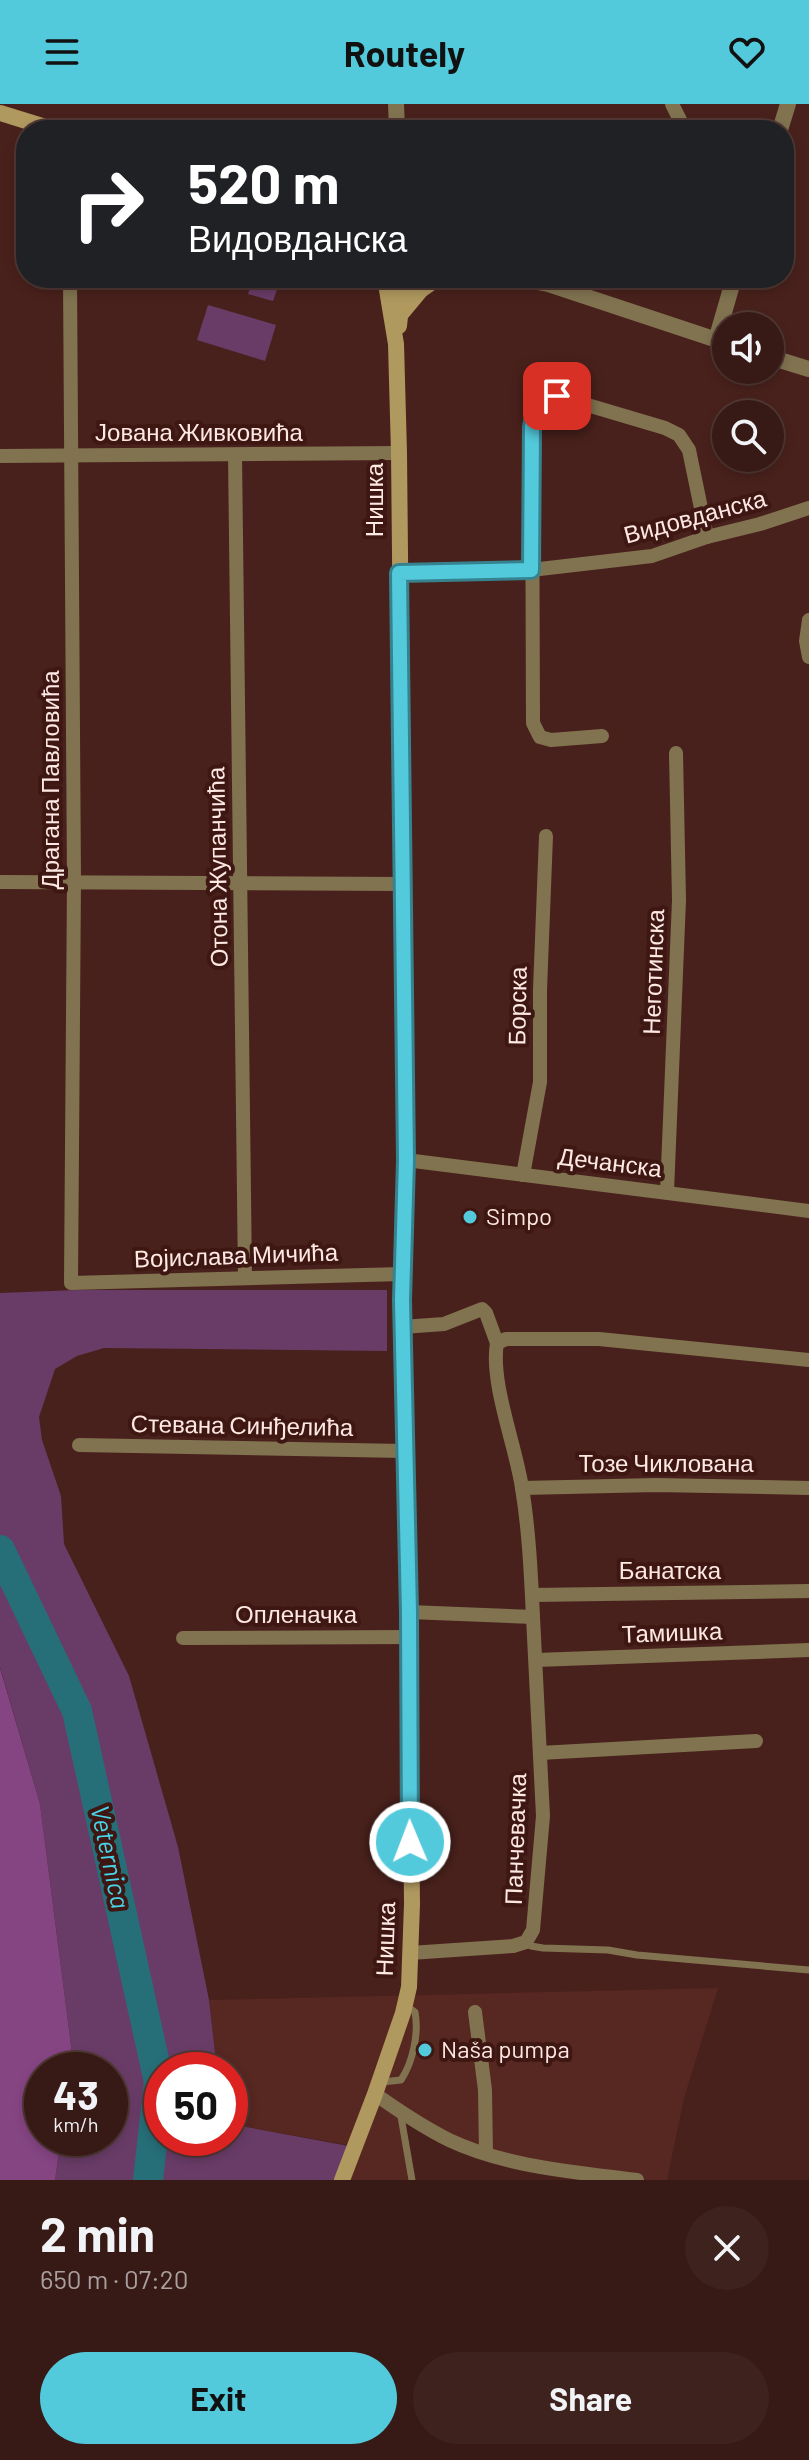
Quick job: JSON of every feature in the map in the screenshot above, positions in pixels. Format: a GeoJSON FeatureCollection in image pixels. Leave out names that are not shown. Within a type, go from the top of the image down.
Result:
{"type":"FeatureCollection","features":[{"type":"Feature","properties":{"kind":"main road"},"geometry":{"type":"LineString","coordinates":[[0,113],[23,120]]}},
{"type":"Feature","properties":{"kind":"main road"},"geometry":{"type":"LineString","coordinates":[[387,288],[396,344]]}},
{"type":"Feature","properties":{"kind":"main road"},"geometry":{"type":"LineString","coordinates":[[396,344],[403,288]]}},
{"type":"Feature","properties":{"kind":"main road"},"geometry":{"type":"LineString","coordinates":[[401,316],[424,288]]}},
{"type":"Feature","properties":{"kind":"main road","name":"Нишка"},"geometry":{"type":"LineString","coordinates":[[342,2180],[378,2088],[405,2005],[410,1953],[409,1612],[402,1327],[406,1160],[396,344]]}},
{"type":"Feature","properties":{"kind":"street","name":"Драгана Павловића"},"geometry":{"type":"LineString","coordinates":[[70,288],[74,881],[71,1283]]}},
{"type":"Feature","properties":{"kind":"street"},"geometry":{"type":"LineString","coordinates":[[563,288],[712,339]]}},
{"type":"Feature","properties":{"kind":"street"},"geometry":{"type":"LineString","coordinates":[[727,312],[732,288]]}},
{"type":"Feature","properties":{"kind":"street"},"geometry":{"type":"LineString","coordinates":[[784,361],[809,369]]}},
{"type":"Feature","properties":{"kind":"street"},"geometry":{"type":"LineString","coordinates":[[602,736],[551,740],[536,734],[532,713],[531,570],[532,427],[537,406],[547,397],[568,399],[679,435],[689,450],[707,537]]}},
{"type":"Feature","properties":{"kind":"street","name":"Јована Живковића"},"geometry":{"type":"LineString","coordinates":[[0,456],[399,453]]}},
{"type":"Feature","properties":{"kind":"street","name":"Отона Жупанчића"},"geometry":{"type":"LineString","coordinates":[[235,455],[245,1277]]}},
{"type":"Feature","properties":{"kind":"street","name":"Видовданска"},"geometry":{"type":"LineString","coordinates":[[399,573],[531,570],[652,556],[809,508]]}},
{"type":"Feature","properties":{"kind":"street"},"geometry":{"type":"LineString","coordinates":[[809,620],[806,641],[809,657]]}},
{"type":"Feature","properties":{"kind":"street","name":"Неготинска"},"geometry":{"type":"LineString","coordinates":[[667,1192],[679,900],[676,753]]}},
{"type":"Feature","properties":{"kind":"street","name":"Борска"},"geometry":{"type":"LineString","coordinates":[[523,1175],[540,1082],[546,836]]}},
{"type":"Feature","properties":{"kind":"street"},"geometry":{"type":"LineString","coordinates":[[0,882],[403,884]]}},
{"type":"Feature","properties":{"kind":"street","name":"Дечанска"},"geometry":{"type":"LineString","coordinates":[[406,1160],[809,1211]]}},
{"type":"Feature","properties":{"kind":"street","name":"Војислава Мичића"},"geometry":{"type":"LineString","coordinates":[[71,1283],[402,1274]]}},
{"type":"Feature","properties":{"kind":"street"},"geometry":{"type":"LineString","coordinates":[[402,1327],[444,1324],[482,1309],[497,1343],[506,1339],[599,1339],[809,1360]]}},
{"type":"Feature","properties":{"kind":"street","name":"Панчевачка"},"geometry":{"type":"LineString","coordinates":[[497,1343],[498,1376],[522,1488],[536,1660],[543,1837],[536,1919],[526,1942]]}},
{"type":"Feature","properties":{"kind":"street","name":"Стевана Синђелића"},"geometry":{"type":"LineString","coordinates":[[79,1445],[404,1451]]}},
{"type":"Feature","properties":{"kind":"street","name":"Тозе Чиклована"},"geometry":{"type":"LineString","coordinates":[[522,1488],[656,1485],[809,1488]]}},
{"type":"Feature","properties":{"kind":"street","name":"Банатска"},"geometry":{"type":"LineString","coordinates":[[532,1595],[809,1591]]}},
{"type":"Feature","properties":{"kind":"street"},"geometry":{"type":"LineString","coordinates":[[409,1612],[533,1617]]}},
{"type":"Feature","properties":{"kind":"street","name":"Опленачка"},"geometry":{"type":"LineString","coordinates":[[183,1638],[409,1637]]}},
{"type":"Feature","properties":{"kind":"street","name":"Тамишка"},"geometry":{"type":"LineString","coordinates":[[536,1660],[809,1650]]}},
{"type":"Feature","properties":{"kind":"street"},"geometry":{"type":"LineString","coordinates":[[540,1753],[756,1741]]}},
{"type":"Feature","properties":{"kind":"street"},"geometry":{"type":"LineString","coordinates":[[410,1953],[487,1950],[526,1942]]}},
{"type":"Feature","properties":{"kind":"street"},"geometry":{"type":"LineString","coordinates":[[475,2012],[485,2090],[486,2153]]}},
{"type":"Feature","properties":{"kind":"street"},"geometry":{"type":"LineString","coordinates":[[378,2088],[400,2111],[451,2141],[544,2174],[637,2180]]}},
{"type":"Feature","properties":{"kind":"lane"},"geometry":{"type":"LineString","coordinates":[[526,1942],[543,1948],[608,1950],[809,1970]]}},
{"type":"Feature","properties":{"kind":"lane"},"geometry":{"type":"LineString","coordinates":[[400,2111],[412,2180]]}},
{"type":"Feature","properties":{"kind":"shaded area"},"geometry":{"type":"Polygon","coordinates":[[[250,288],[278,288],[273,301],[248,294],[250,288]]]}},
{"type":"Feature","properties":{"kind":"shaded area"},"geometry":{"type":"Polygon","coordinates":[[[208,305],[276,325],[265,361],[197,340],[208,305]]]}},
{"type":"Feature","properties":{"kind":"shaded area"},"geometry":{"type":"Polygon","coordinates":[[[77,1290],[387,1290],[387,1351],[104,1348],[77,1356],[55,1369],[39,1417],[42,1440],[61,1496],[64,1544],[129,1676],[178,1847],[209,2000],[215,2052],[144,2052],[144,2156],[248,2156],[248,2127],[354,2147],[342,2180],[55,2180],[58,2156],[128,2156],[128,2052],[72,2052],[40,1804],[0,1667],[0,1293],[77,1290]]]}},
{"type":"Feature","properties":{"kind":"shaded area"},"geometry":{"type":"Polygon","coordinates":[[[0,1668],[40,1804],[72,2052],[24,2052],[24,2156],[58,2156],[55,2180],[0,2180],[0,1668]]]}},
{"type":"Feature","properties":{"kind":"shaded area"},"geometry":{"type":"Polygon","coordinates":[[[718,1988],[684,2098],[667,2180],[637,2180],[486,2153],[401,2112],[412,2180],[342,2180],[353,2146],[248,2127],[248,2052],[215,2052],[209,2000],[718,1988]]]}},
{"type":"Feature","properties":{"kind":"waterway","name":"Veternica"},"geometry":{"type":"LineString","coordinates":[[0,1550],[77,1711],[159,2082],[148,2180]]}},
{"type":"Feature","properties":{"kind":"place","name":"Simpo"},"geometry":{"type":"Point","coordinates":[470,1217]}},
{"type":"Feature","properties":{"kind":"place","name":"Naša pumpa"},"geometry":{"type":"Point","coordinates":[425,2050]}},
{"type":"Feature","properties":{"kind":"route"},"geometry":{"type":"LineString","coordinates":[[410,1842],[402,1300],[406,1160],[399,573],[531,570],[532,427],[537,406],[547,397],[557,396]]}}]}
